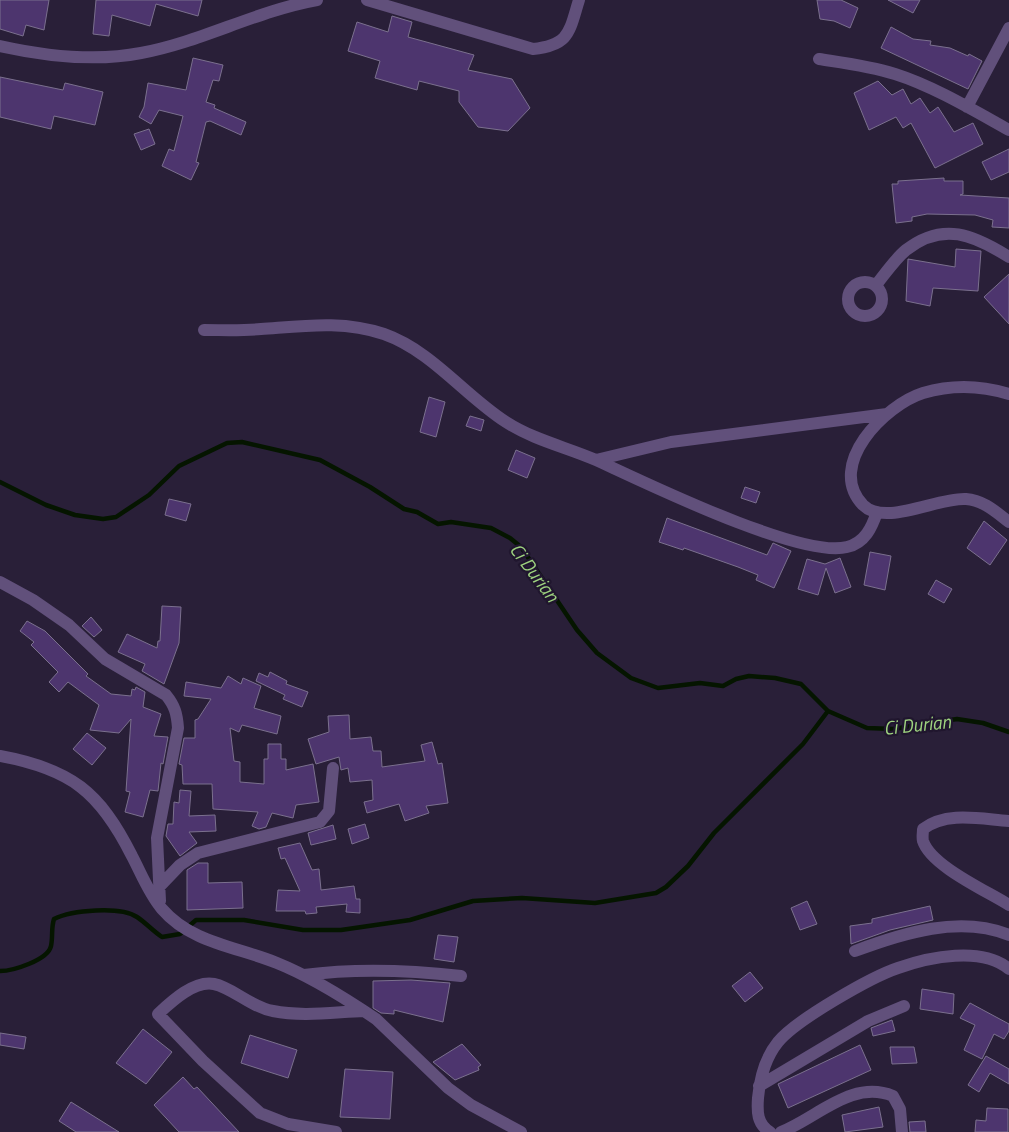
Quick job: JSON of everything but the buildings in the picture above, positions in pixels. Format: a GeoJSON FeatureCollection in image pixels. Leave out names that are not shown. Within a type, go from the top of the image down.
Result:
{"type":"FeatureCollection","features":[{"type":"Feature","properties":{"kind":"street"},"geometry":{"type":"LineString","coordinates":[[0,46],[57,55],[102,58],[140,54],[172,46],[247,20],[317,0]]}},
{"type":"Feature","properties":{"kind":"street"},"geometry":{"type":"LineString","coordinates":[[367,0],[532,49],[550,47],[568,34],[579,0]]}},
{"type":"Feature","properties":{"kind":"street"},"geometry":{"type":"LineString","coordinates":[[967,107],[1009,28]]}},
{"type":"Feature","properties":{"kind":"street"},"geometry":{"type":"LineString","coordinates":[[820,59],[864,65],[896,74],[967,107],[1009,130]]}},
{"type":"Feature","properties":{"kind":"street"},"geometry":{"type":"LineString","coordinates":[[876,285],[905,250],[927,237],[951,232],[974,237],[1009,257]]}},
{"type":"Feature","properties":{"kind":"street"},"geometry":{"type":"LineString","coordinates":[[204,330],[259,330],[335,324],[384,334],[406,344],[443,370],[505,422],[543,440],[596,460],[652,487],[754,527],[811,546],[833,549],[849,547],[862,540],[871,528],[877,512]]}},
{"type":"Feature","properties":{"kind":"street"},"geometry":{"type":"LineString","coordinates":[[1009,394],[969,386],[942,388],[905,401],[887,414],[865,440],[855,455],[850,468],[851,483],[857,496],[864,506],[877,512],[906,511],[935,502],[967,499],[991,508],[1009,522]]}},
{"type":"Feature","properties":{"kind":"street"},"geometry":{"type":"LineString","coordinates":[[596,460],[671,442],[887,414]]}},
{"type":"Feature","properties":{"kind":"street"},"geometry":{"type":"LineString","coordinates":[[0,582],[33,600],[69,625],[105,659],[166,695],[174,704],[178,714],[178,728],[159,821],[157,862],[161,909]]}},
{"type":"Feature","properties":{"kind":"street"},"geometry":{"type":"LineString","coordinates":[[0,756],[42,766],[85,788],[117,825],[161,909],[183,928],[202,938],[240,949],[304,975],[364,1011],[376,1019],[448,1088],[471,1105],[521,1132]]}},
{"type":"Feature","properties":{"kind":"street"},"geometry":{"type":"LineString","coordinates":[[158,888],[180,865],[198,854],[221,846],[320,822],[329,811],[333,768]]}},
{"type":"Feature","properties":{"kind":"street"},"geometry":{"type":"LineString","coordinates":[[1009,821],[949,818],[934,821],[923,829],[922,840],[939,862],[1009,905]]}},
{"type":"Feature","properties":{"kind":"street"},"geometry":{"type":"LineString","coordinates":[[855,950],[909,933],[938,928],[973,926],[997,930],[1009,935]]}},
{"type":"Feature","properties":{"kind":"street"},"geometry":{"type":"LineString","coordinates":[[770,1132],[764,1129],[758,1117],[759,1086],[770,1052],[794,1027],[852,992],[898,968],[937,958],[966,956],[986,959],[1003,965],[1009,970]]}},
{"type":"Feature","properties":{"kind":"street"},"geometry":{"type":"LineString","coordinates":[[304,975],[369,969],[410,970],[461,976]]}},
{"type":"Feature","properties":{"kind":"street"},"geometry":{"type":"LineString","coordinates":[[336,1132],[288,1124],[260,1113],[203,1061],[158,1014],[180,996],[210,984],[221,987],[259,1007],[274,1012],[364,1011]]}},
{"type":"Feature","properties":{"kind":"street"},"geometry":{"type":"LineString","coordinates":[[759,1086],[868,1020],[904,1006]]}},
{"type":"Feature","properties":{"kind":"street"},"geometry":{"type":"LineString","coordinates":[[781,1132],[833,1103],[858,1093],[881,1091],[893,1096],[900,1109],[902,1132]]}},
{"type":"Feature","properties":{"kind":"waterway","name":"Ci Durian"},"geometry":{"type":"LineString","coordinates":[[0,482],[46,505],[75,515],[103,519],[116,517],[149,495],[179,466],[227,443],[242,442],[320,460],[370,487],[404,509],[417,512],[438,524],[451,522],[491,528],[510,538],[521,547],[577,630],[597,653],[631,678],[658,688],[700,683],[723,686],[736,679],[749,676],[775,678],[801,684],[828,711],[867,728],[893,729],[957,719],[983,723],[1009,732]]}},
{"type":"Feature","properties":{"kind":"waterway"},"geometry":{"type":"LineString","coordinates":[[0,971],[21,967],[44,956],[51,946],[54,919],[72,913],[96,910],[119,911],[137,917],[162,937],[180,934],[196,920],[244,920],[303,930],[341,930],[410,920],[473,901],[522,898],[595,903],[656,893],[666,887],[688,866],[714,833],[803,744],[828,711]]}}]}
